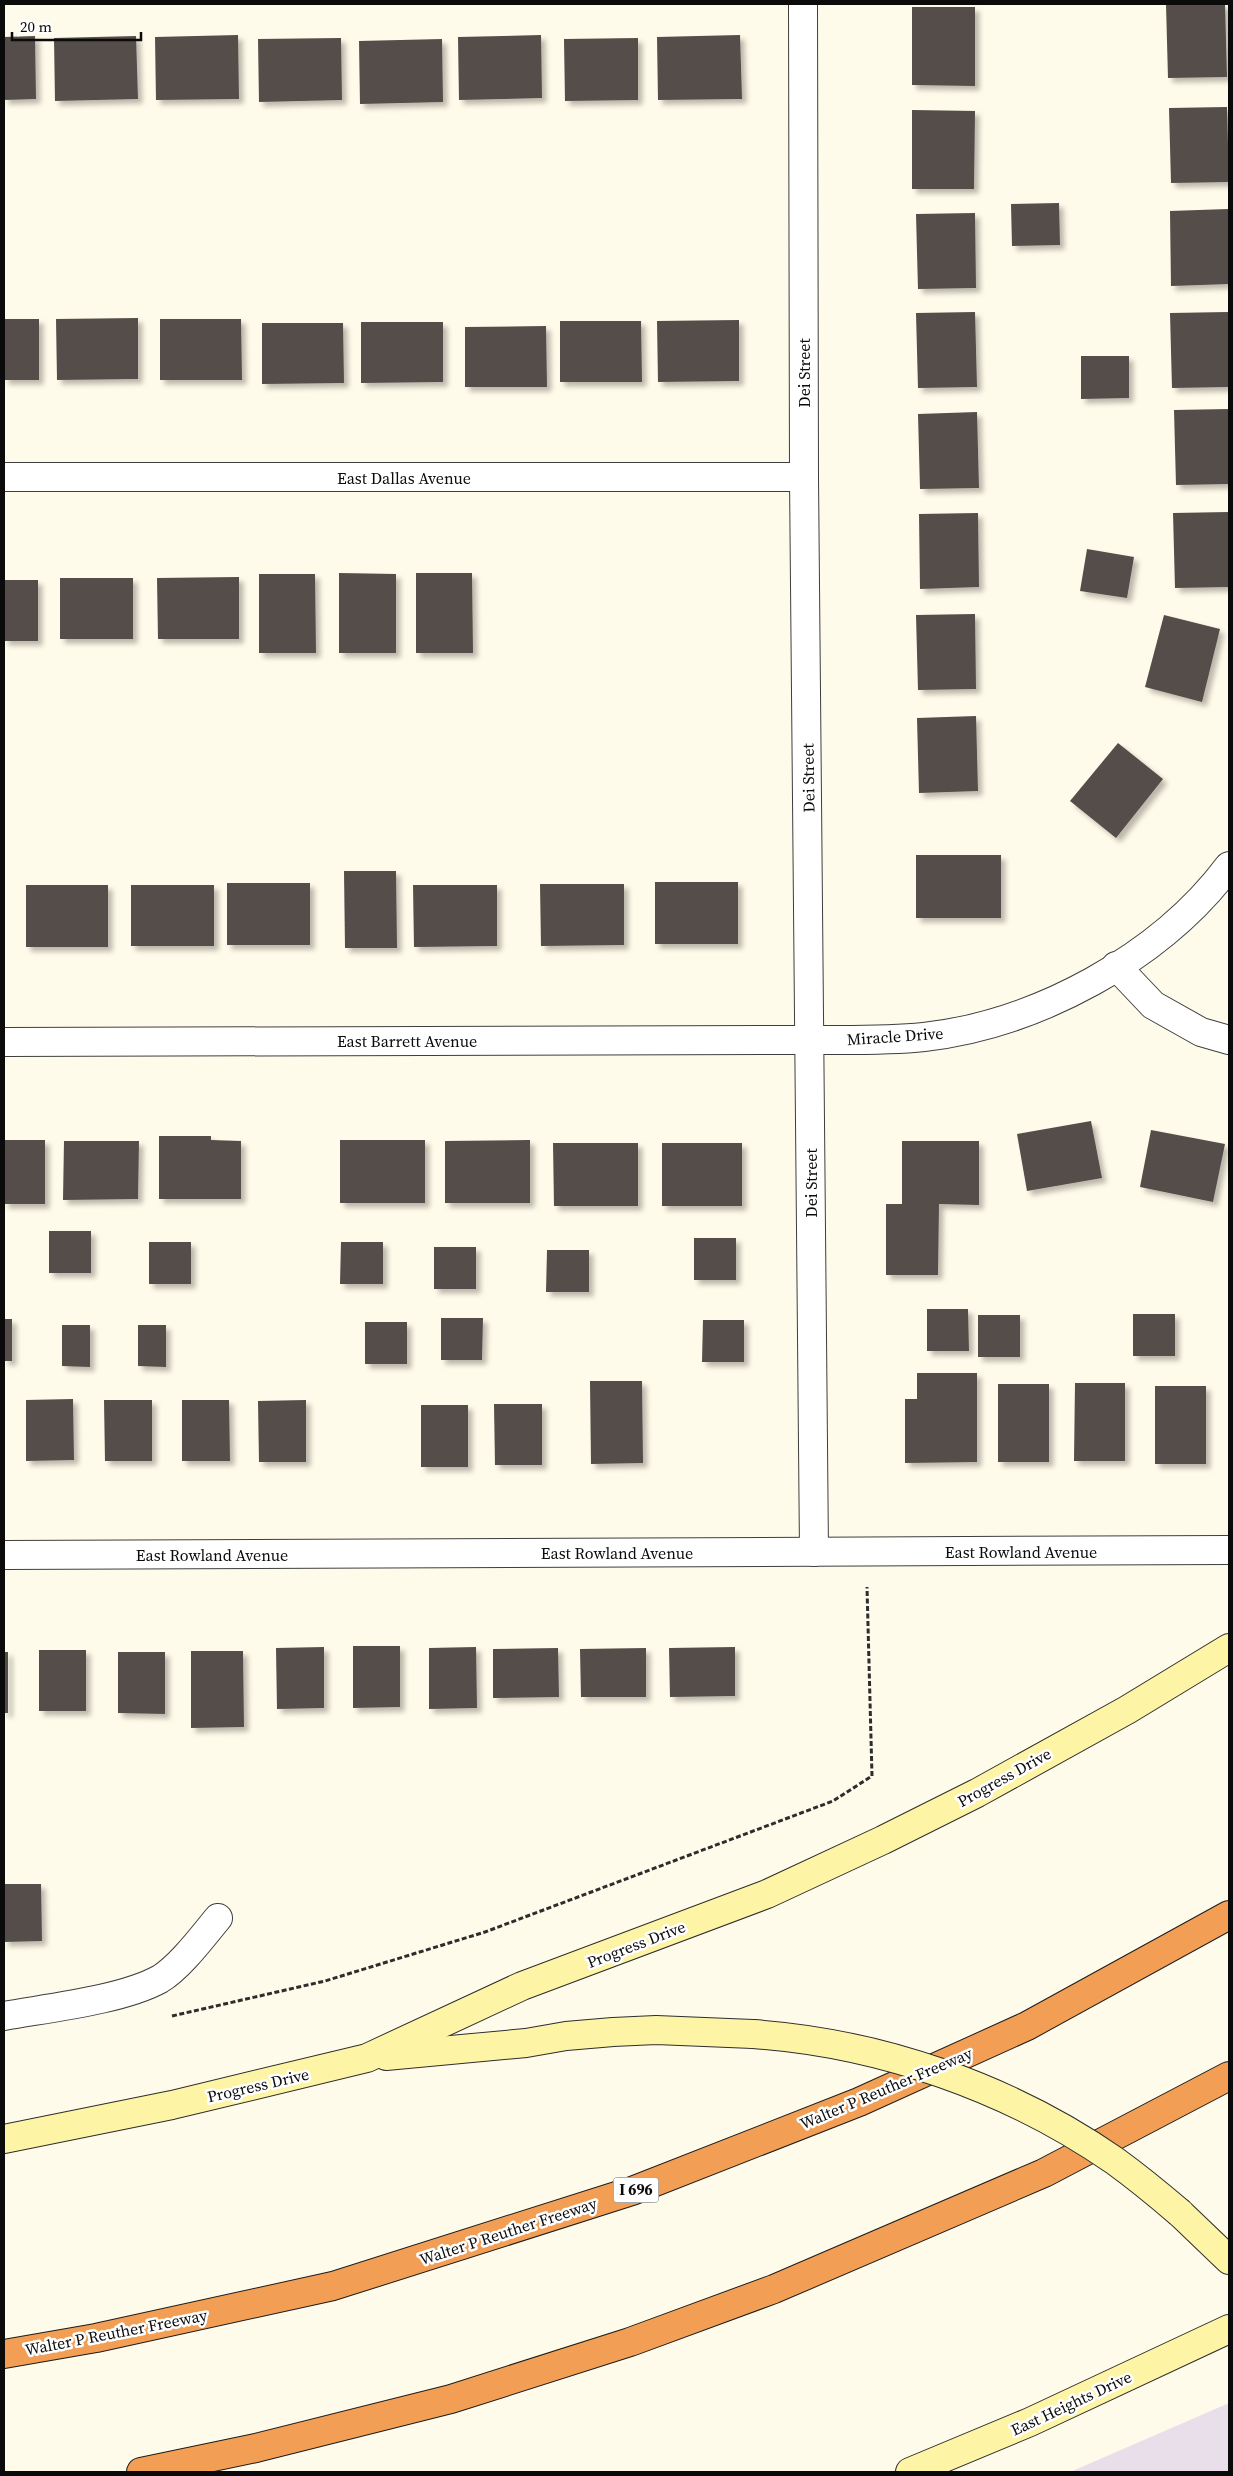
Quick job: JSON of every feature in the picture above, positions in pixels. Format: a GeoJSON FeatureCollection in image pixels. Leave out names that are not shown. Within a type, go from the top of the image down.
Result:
{"type":"FeatureCollection","features":[{"type":"Feature","properties":{"kind":"highway","name":"Walter P Reuther Freeway"},"geometry":{"type":"LineString","coordinates":[[4,2354],[96,2338],[333,2286],[632,2191],[859,2102],[1027,2026],[1229,1914]]}},
{"type":"Feature","properties":{"kind":"highway"},"geometry":{"type":"LineString","coordinates":[[141,2472],[256,2448],[451,2400],[639,2339],[782,2285],[1044,2173],[1229,2076]]}},
{"type":"Feature","properties":{"kind":"main road","name":"Progress Drive"},"geometry":{"type":"LineString","coordinates":[[4,2139],[91,2123],[182,2103],[368,2058],[522,1986],[767,1894],[883,1840],[986,1789],[1126,1710],[1229,1648]]}},
{"type":"Feature","properties":{"kind":"main road"},"geometry":{"type":"LineString","coordinates":[[368,2058],[526,2043],[566,2036],[656,2030],[794,2036],[875,2053],[961,2081],[1043,2118],[1079,2139],[1114,2161],[1180,2213],[1229,2260]]}},
{"type":"Feature","properties":{"kind":"main road","name":"East Heights Drive"},"geometry":{"type":"LineString","coordinates":[[910,2472],[1030,2422],[1229,2329]]}},
{"type":"Feature","properties":{"kind":"street","name":"Dei Street"},"geometry":{"type":"LineString","coordinates":[[802,4],[804,477],[814,1552]]}},
{"type":"Feature","properties":{"kind":"street","name":"East Dallas Avenue"},"geometry":{"type":"LineString","coordinates":[[4,478],[804,477]]}},
{"type":"Feature","properties":{"kind":"street","name":"Miracle Drive"},"geometry":{"type":"LineString","coordinates":[[810,1040],[923,1037],[979,1028],[1024,1014],[1069,994],[1153,941],[1191,908],[1229,866]]}},
{"type":"Feature","properties":{"kind":"street"},"geometry":{"type":"LineString","coordinates":[[1116,966],[1152,1005],[1201,1032],[1229,1040]]}},
{"type":"Feature","properties":{"kind":"street","name":"East Barrett Avenue"},"geometry":{"type":"LineString","coordinates":[[4,1042],[810,1040]]}},
{"type":"Feature","properties":{"kind":"street","name":"East Rowland Avenue"},"geometry":{"type":"LineString","coordinates":[[4,1556],[1229,1550]]}},
{"type":"Feature","properties":{"kind":"street"},"geometry":{"type":"LineString","coordinates":[[4,2016],[95,1999],[132,1990],[161,1978],[190,1951],[218,1918]]}},
{"type":"Feature","properties":{"kind":"path"},"geometry":{"type":"LineString","coordinates":[[165,2018],[325,1981],[485,1932],[833,1801],[872,1776],[867,1580]]}},
{"type":"Feature","properties":{"kind":"shaded area"},"geometry":{"type":"Polygon","coordinates":[[[1229,2403],[1229,2472],[1070,2472],[1229,2403]]]}},
{"type":"Feature","properties":{"kind":"building"},"geometry":{"type":"Polygon","coordinates":[[[1166,4],[1225,4],[1227,77],[1168,78],[1166,4]]]}},
{"type":"Feature","properties":{"kind":"building"},"geometry":{"type":"Polygon","coordinates":[[[912,7],[975,7],[975,86],[912,85],[912,7]]]}},
{"type":"Feature","properties":{"kind":"building"},"geometry":{"type":"Polygon","coordinates":[[[238,35],[239,99],[156,100],[155,37],[238,35]]]}},
{"type":"Feature","properties":{"kind":"building"},"geometry":{"type":"Polygon","coordinates":[[[541,35],[542,98],[459,100],[458,37],[541,35]]]}},
{"type":"Feature","properties":{"kind":"building"},"geometry":{"type":"Polygon","coordinates":[[[740,35],[742,99],[658,100],[657,37],[740,35]]]}},
{"type":"Feature","properties":{"kind":"building"},"geometry":{"type":"Polygon","coordinates":[[[35,36],[36,99],[4,100],[4,37],[35,36]]]}},
{"type":"Feature","properties":{"kind":"building"},"geometry":{"type":"Polygon","coordinates":[[[136,36],[138,99],[55,101],[54,38],[136,36]]]}},
{"type":"Feature","properties":{"kind":"building"},"geometry":{"type":"Polygon","coordinates":[[[341,38],[342,100],[259,102],[258,39],[341,38]]]}},
{"type":"Feature","properties":{"kind":"building"},"geometry":{"type":"Polygon","coordinates":[[[638,38],[638,100],[565,101],[564,39],[638,38]]]}},
{"type":"Feature","properties":{"kind":"building"},"geometry":{"type":"Polygon","coordinates":[[[442,39],[443,102],[360,104],[359,41],[442,39]]]}},
{"type":"Feature","properties":{"kind":"building"},"geometry":{"type":"Polygon","coordinates":[[[1227,107],[1229,182],[1171,183],[1169,108],[1227,107]]]}},
{"type":"Feature","properties":{"kind":"building"},"geometry":{"type":"Polygon","coordinates":[[[912,110],[975,111],[974,189],[912,189],[912,110]]]}},
{"type":"Feature","properties":{"kind":"building"},"geometry":{"type":"Polygon","coordinates":[[[1059,203],[1060,245],[1012,246],[1011,204],[1059,203]]]}},
{"type":"Feature","properties":{"kind":"building"},"geometry":{"type":"Polygon","coordinates":[[[1228,209],[1229,284],[1171,286],[1170,211],[1228,209]]]}},
{"type":"Feature","properties":{"kind":"building"},"geometry":{"type":"Polygon","coordinates":[[[975,213],[976,288],[918,289],[916,214],[975,213]]]}},
{"type":"Feature","properties":{"kind":"building"},"geometry":{"type":"Polygon","coordinates":[[[975,312],[977,387],[918,388],[916,313],[975,312]]]}},
{"type":"Feature","properties":{"kind":"building"},"geometry":{"type":"Polygon","coordinates":[[[1228,312],[1229,387],[1172,388],[1170,313],[1228,312]]]}},
{"type":"Feature","properties":{"kind":"building"},"geometry":{"type":"Polygon","coordinates":[[[138,318],[138,379],[57,380],[56,319],[138,318]]]}},
{"type":"Feature","properties":{"kind":"building"},"geometry":{"type":"Polygon","coordinates":[[[4,319],[39,319],[39,380],[4,380],[4,319]]]}},
{"type":"Feature","properties":{"kind":"building"},"geometry":{"type":"Polygon","coordinates":[[[160,319],[241,319],[242,380],[160,380],[160,319]]]}},
{"type":"Feature","properties":{"kind":"building"},"geometry":{"type":"Polygon","coordinates":[[[739,320],[739,381],[658,382],[657,321],[739,320]]]}},
{"type":"Feature","properties":{"kind":"building"},"geometry":{"type":"Polygon","coordinates":[[[560,321],[641,321],[642,382],[560,382],[560,321]]]}},
{"type":"Feature","properties":{"kind":"building"},"geometry":{"type":"Polygon","coordinates":[[[361,322],[443,322],[443,382],[361,383],[361,322]]]}},
{"type":"Feature","properties":{"kind":"building"},"geometry":{"type":"Polygon","coordinates":[[[262,323],[343,323],[344,383],[262,384],[262,323]]]}},
{"type":"Feature","properties":{"kind":"building"},"geometry":{"type":"Polygon","coordinates":[[[546,326],[547,387],[465,387],[465,327],[546,326]]]}},
{"type":"Feature","properties":{"kind":"building"},"geometry":{"type":"Polygon","coordinates":[[[1081,356],[1129,356],[1129,398],[1081,399],[1081,356]]]}},
{"type":"Feature","properties":{"kind":"building"},"geometry":{"type":"Polygon","coordinates":[[[1229,409],[1229,484],[1176,485],[1174,410],[1229,409]]]}},
{"type":"Feature","properties":{"kind":"building"},"geometry":{"type":"Polygon","coordinates":[[[977,412],[979,488],[920,489],[918,414],[977,412]]]}},
{"type":"Feature","properties":{"kind":"building"},"geometry":{"type":"Polygon","coordinates":[[[1229,512],[1229,587],[1175,588],[1173,513],[1229,512]]]}},
{"type":"Feature","properties":{"kind":"building"},"geometry":{"type":"Polygon","coordinates":[[[978,513],[979,587],[920,589],[919,514],[978,513]]]}},
{"type":"Feature","properties":{"kind":"building"},"geometry":{"type":"Polygon","coordinates":[[[1087,549],[1134,557],[1127,598],[1080,591],[1087,549]]]}},
{"type":"Feature","properties":{"kind":"building"},"geometry":{"type":"Polygon","coordinates":[[[339,573],[396,574],[396,653],[339,653],[339,573]]]}},
{"type":"Feature","properties":{"kind":"building"},"geometry":{"type":"Polygon","coordinates":[[[416,573],[472,573],[473,653],[416,653],[416,573]]]}},
{"type":"Feature","properties":{"kind":"building"},"geometry":{"type":"Polygon","coordinates":[[[259,574],[315,574],[316,653],[259,653],[259,574]]]}},
{"type":"Feature","properties":{"kind":"building"},"geometry":{"type":"Polygon","coordinates":[[[239,577],[239,639],[158,639],[157,578],[239,577]]]}},
{"type":"Feature","properties":{"kind":"building"},"geometry":{"type":"Polygon","coordinates":[[[60,578],[133,578],[133,639],[60,639],[60,578]]]}},
{"type":"Feature","properties":{"kind":"building"},"geometry":{"type":"Polygon","coordinates":[[[4,580],[38,580],[38,641],[4,641],[4,580]]]}},
{"type":"Feature","properties":{"kind":"building"},"geometry":{"type":"Polygon","coordinates":[[[975,614],[976,689],[918,690],[916,615],[975,614]]]}},
{"type":"Feature","properties":{"kind":"building"},"geometry":{"type":"Polygon","coordinates":[[[1164,615],[1220,629],[1202,702],[1145,687],[1164,615]]]}},
{"type":"Feature","properties":{"kind":"building"},"geometry":{"type":"Polygon","coordinates":[[[976,716],[978,791],[919,793],[917,718],[976,716]]]}},
{"type":"Feature","properties":{"kind":"building"},"geometry":{"type":"Polygon","coordinates":[[[1118,743],[1163,779],[1116,838],[1070,801],[1118,743]]]}},
{"type":"Feature","properties":{"kind":"building"},"geometry":{"type":"Polygon","coordinates":[[[916,855],[1001,855],[1001,918],[916,918],[916,855]]]}},
{"type":"Feature","properties":{"kind":"building"},"geometry":{"type":"Polygon","coordinates":[[[344,871],[396,871],[397,948],[345,948],[344,871]]]}},
{"type":"Feature","properties":{"kind":"building"},"geometry":{"type":"Polygon","coordinates":[[[655,882],[738,882],[738,944],[655,944],[655,882]]]}},
{"type":"Feature","properties":{"kind":"building"},"geometry":{"type":"Polygon","coordinates":[[[227,883],[310,883],[310,945],[227,945],[227,883]]]}},
{"type":"Feature","properties":{"kind":"building"},"geometry":{"type":"Polygon","coordinates":[[[540,884],[624,884],[624,945],[541,946],[540,884]]]}},
{"type":"Feature","properties":{"kind":"building"},"geometry":{"type":"Polygon","coordinates":[[[26,885],[108,885],[108,947],[26,947],[26,885]]]}},
{"type":"Feature","properties":{"kind":"building"},"geometry":{"type":"Polygon","coordinates":[[[131,885],[214,885],[214,946],[131,946],[131,885]]]}},
{"type":"Feature","properties":{"kind":"building"},"geometry":{"type":"Polygon","coordinates":[[[413,885],[497,885],[497,946],[414,947],[413,885]]]}},
{"type":"Feature","properties":{"kind":"building"},"geometry":{"type":"Polygon","coordinates":[[[1091,1121],[1102,1178],[1027,1191],[1017,1134],[1091,1121]]]}},
{"type":"Feature","properties":{"kind":"building"},"geometry":{"type":"Polygon","coordinates":[[[1151,1130],[1225,1144],[1213,1202],[1140,1187],[1151,1130]]]}},
{"type":"Feature","properties":{"kind":"building"},"geometry":{"type":"Polygon","coordinates":[[[159,1136],[211,1136],[211,1140],[241,1141],[241,1199],[159,1199],[159,1136]]]}},
{"type":"Feature","properties":{"kind":"building"},"geometry":{"type":"Polygon","coordinates":[[[4,1140],[45,1140],[45,1204],[4,1204],[4,1140]]]}},
{"type":"Feature","properties":{"kind":"building"},"geometry":{"type":"Polygon","coordinates":[[[340,1140],[425,1140],[425,1203],[340,1203],[340,1140]]]}},
{"type":"Feature","properties":{"kind":"building"},"geometry":{"type":"Polygon","coordinates":[[[530,1140],[530,1203],[445,1203],[445,1141],[530,1140]]]}},
{"type":"Feature","properties":{"kind":"building"},"geometry":{"type":"Polygon","coordinates":[[[64,1141],[139,1141],[138,1199],[63,1200],[64,1141]]]}},
{"type":"Feature","properties":{"kind":"building"},"geometry":{"type":"Polygon","coordinates":[[[902,1141],[979,1141],[979,1205],[939,1204],[938,1275],[886,1275],[886,1204],[902,1204],[902,1141]]]}},
{"type":"Feature","properties":{"kind":"building"},"geometry":{"type":"Polygon","coordinates":[[[553,1143],[638,1143],[638,1206],[554,1206],[553,1143]]]}},
{"type":"Feature","properties":{"kind":"building"},"geometry":{"type":"Polygon","coordinates":[[[662,1143],[742,1143],[742,1206],[662,1206],[662,1143]]]}},
{"type":"Feature","properties":{"kind":"building"},"geometry":{"type":"Polygon","coordinates":[[[49,1231],[91,1231],[91,1273],[49,1273],[49,1231]]]}},
{"type":"Feature","properties":{"kind":"building"},"geometry":{"type":"Polygon","coordinates":[[[694,1238],[736,1238],[736,1280],[694,1280],[694,1238]]]}},
{"type":"Feature","properties":{"kind":"building"},"geometry":{"type":"Polygon","coordinates":[[[149,1242],[191,1242],[191,1284],[149,1284],[149,1242]]]}},
{"type":"Feature","properties":{"kind":"building"},"geometry":{"type":"Polygon","coordinates":[[[341,1242],[383,1242],[383,1284],[340,1284],[341,1242]]]}},
{"type":"Feature","properties":{"kind":"building"},"geometry":{"type":"Polygon","coordinates":[[[434,1247],[476,1247],[476,1289],[434,1289],[434,1247]]]}},
{"type":"Feature","properties":{"kind":"building"},"geometry":{"type":"Polygon","coordinates":[[[547,1250],[589,1250],[589,1292],[546,1292],[547,1250]]]}},
{"type":"Feature","properties":{"kind":"building"},"geometry":{"type":"Polygon","coordinates":[[[927,1309],[968,1309],[969,1351],[927,1351],[927,1309]]]}},
{"type":"Feature","properties":{"kind":"building"},"geometry":{"type":"Polygon","coordinates":[[[1133,1314],[1175,1314],[1175,1356],[1133,1356],[1133,1314]]]}},
{"type":"Feature","properties":{"kind":"building"},"geometry":{"type":"Polygon","coordinates":[[[978,1315],[1020,1315],[1020,1357],[978,1357],[978,1315]]]}},
{"type":"Feature","properties":{"kind":"building"},"geometry":{"type":"Polygon","coordinates":[[[441,1318],[483,1318],[482,1360],[441,1360],[441,1318]]]}},
{"type":"Feature","properties":{"kind":"building"},"geometry":{"type":"Polygon","coordinates":[[[4,1319],[12,1319],[12,1361],[4,1361],[4,1319]]]}},
{"type":"Feature","properties":{"kind":"building"},"geometry":{"type":"Polygon","coordinates":[[[703,1320],[744,1320],[744,1362],[702,1362],[703,1320]]]}},
{"type":"Feature","properties":{"kind":"building"},"geometry":{"type":"Polygon","coordinates":[[[365,1322],[407,1322],[407,1364],[365,1364],[365,1322]]]}},
{"type":"Feature","properties":{"kind":"building"},"geometry":{"type":"Polygon","coordinates":[[[62,1325],[90,1325],[90,1367],[62,1366],[62,1325]]]}},
{"type":"Feature","properties":{"kind":"building"},"geometry":{"type":"Polygon","coordinates":[[[138,1325],[166,1325],[166,1367],[138,1366],[138,1325]]]}},
{"type":"Feature","properties":{"kind":"building"},"geometry":{"type":"Polygon","coordinates":[[[917,1373],[977,1373],[977,1462],[905,1463],[905,1399],[917,1399],[917,1373]]]}},
{"type":"Feature","properties":{"kind":"building"},"geometry":{"type":"Polygon","coordinates":[[[590,1381],[642,1381],[643,1463],[591,1464],[590,1381]]]}},
{"type":"Feature","properties":{"kind":"building"},"geometry":{"type":"Polygon","coordinates":[[[1075,1383],[1125,1383],[1125,1461],[1074,1461],[1075,1383]]]}},
{"type":"Feature","properties":{"kind":"building"},"geometry":{"type":"Polygon","coordinates":[[[998,1384],[1049,1384],[1049,1462],[998,1462],[998,1384]]]}},
{"type":"Feature","properties":{"kind":"building"},"geometry":{"type":"Polygon","coordinates":[[[1155,1386],[1206,1386],[1206,1464],[1155,1464],[1155,1386]]]}},
{"type":"Feature","properties":{"kind":"building"},"geometry":{"type":"Polygon","coordinates":[[[73,1399],[74,1460],[26,1461],[26,1400],[73,1399]]]}},
{"type":"Feature","properties":{"kind":"building"},"geometry":{"type":"Polygon","coordinates":[[[104,1400],[152,1400],[152,1461],[105,1461],[104,1400]]]}},
{"type":"Feature","properties":{"kind":"building"},"geometry":{"type":"Polygon","coordinates":[[[182,1400],[229,1400],[230,1461],[182,1461],[182,1400]]]}},
{"type":"Feature","properties":{"kind":"building"},"geometry":{"type":"Polygon","coordinates":[[[306,1400],[306,1462],[259,1462],[258,1401],[306,1400]]]}},
{"type":"Feature","properties":{"kind":"building"},"geometry":{"type":"Polygon","coordinates":[[[494,1404],[542,1404],[542,1465],[495,1465],[494,1404]]]}},
{"type":"Feature","properties":{"kind":"building"},"geometry":{"type":"Polygon","coordinates":[[[421,1405],[468,1405],[468,1467],[421,1467],[421,1405]]]}},
{"type":"Feature","properties":{"kind":"building"},"geometry":{"type":"Polygon","coordinates":[[[353,1646],[400,1646],[400,1707],[353,1708],[353,1646]]]}},
{"type":"Feature","properties":{"kind":"building"},"geometry":{"type":"Polygon","coordinates":[[[324,1647],[324,1708],[277,1709],[276,1648],[324,1647]]]}},
{"type":"Feature","properties":{"kind":"building"},"geometry":{"type":"Polygon","coordinates":[[[476,1647],[477,1708],[429,1709],[429,1648],[476,1647]]]}},
{"type":"Feature","properties":{"kind":"building"},"geometry":{"type":"Polygon","coordinates":[[[735,1647],[735,1696],[670,1697],[669,1648],[735,1647]]]}},
{"type":"Feature","properties":{"kind":"building"},"geometry":{"type":"Polygon","coordinates":[[[558,1648],[559,1697],[493,1698],[493,1649],[558,1648]]]}},
{"type":"Feature","properties":{"kind":"building"},"geometry":{"type":"Polygon","coordinates":[[[646,1648],[646,1697],[581,1697],[580,1649],[646,1648]]]}},
{"type":"Feature","properties":{"kind":"building"},"geometry":{"type":"Polygon","coordinates":[[[39,1650],[86,1650],[86,1711],[39,1711],[39,1650]]]}},
{"type":"Feature","properties":{"kind":"building"},"geometry":{"type":"Polygon","coordinates":[[[191,1651],[243,1651],[244,1727],[191,1728],[191,1651]]]}},
{"type":"Feature","properties":{"kind":"building"},"geometry":{"type":"Polygon","coordinates":[[[4,1652],[8,1652],[8,1713],[4,1713],[4,1652]]]}},
{"type":"Feature","properties":{"kind":"building"},"geometry":{"type":"Polygon","coordinates":[[[118,1652],[165,1652],[165,1714],[118,1713],[118,1652]]]}},
{"type":"Feature","properties":{"kind":"building"},"geometry":{"type":"Polygon","coordinates":[[[4,1884],[41,1884],[42,1941],[4,1942],[4,1884]]]}}]}
